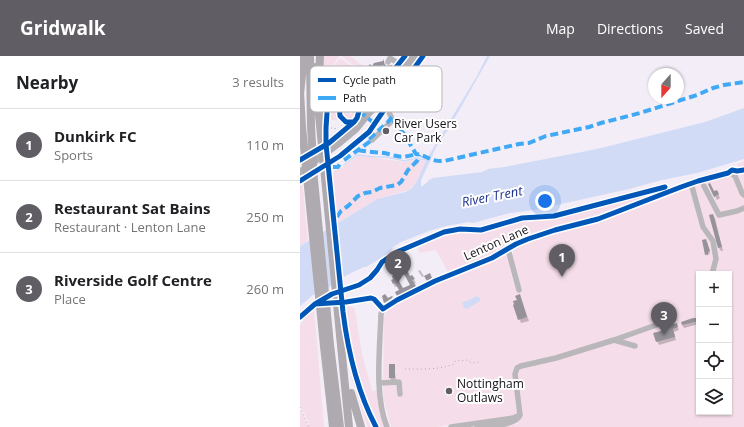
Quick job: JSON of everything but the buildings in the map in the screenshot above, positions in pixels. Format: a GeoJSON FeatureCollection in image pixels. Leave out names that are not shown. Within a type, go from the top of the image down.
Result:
{"type":"FeatureCollection","features":[{"type":"Feature","properties":{"kind":"highway"},"geometry":{"type":"LineString","coordinates":[[304,56],[300,93],[307,127],[315,196],[327,345],[329,427]]}},
{"type":"Feature","properties":{"kind":"highway"},"geometry":{"type":"LineString","coordinates":[[311,56],[312,66]]}},
{"type":"Feature","properties":{"kind":"highway"},"geometry":{"type":"LineString","coordinates":[[310,66],[311,56]]}},
{"type":"Feature","properties":{"kind":"highway"},"geometry":{"type":"LineString","coordinates":[[320,56],[320,66]]}},
{"type":"Feature","properties":{"kind":"highway"},"geometry":{"type":"LineString","coordinates":[[307,127],[310,74]]}},
{"type":"Feature","properties":{"kind":"highway"},"geometry":{"type":"LineString","coordinates":[[320,112],[323,126],[349,427]]}},
{"type":"Feature","properties":{"kind":"highway"},"geometry":{"type":"LineString","coordinates":[[327,345],[340,427]]}},
{"type":"Feature","properties":{"kind":"highway"},"geometry":{"type":"LineString","coordinates":[[344,363],[353,403],[361,427]]}},
{"type":"Feature","properties":{"kind":"highway"},"geometry":{"type":"LineString","coordinates":[[328,390],[333,427]]}},
{"type":"Feature","properties":{"kind":"main road"},"geometry":{"type":"LineString","coordinates":[[402,66],[411,57]]}},
{"type":"Feature","properties":{"kind":"main road"},"geometry":{"type":"LineString","coordinates":[[404,66],[411,57]]}},
{"type":"Feature","properties":{"kind":"main road"},"geometry":{"type":"LineString","coordinates":[[300,172],[356,129],[369,112]]}},
{"type":"Feature","properties":{"kind":"street"},"geometry":{"type":"LineString","coordinates":[[388,62],[390,58],[402,66]]}},
{"type":"Feature","properties":{"kind":"street"},"geometry":{"type":"LineString","coordinates":[[372,140],[393,120],[388,112]]}},
{"type":"Feature","properties":{"kind":"street","name":"Lenton Lane"},"geometry":{"type":"LineString","coordinates":[[387,427],[381,405],[380,383],[381,314],[383,309],[397,300],[435,281],[492,258],[528,239],[555,230],[598,219],[694,183],[730,173],[735,176],[744,195]]}},
{"type":"Feature","properties":{"kind":"street"},"geometry":{"type":"LineString","coordinates":[[694,183],[703,227],[713,241],[716,260],[713,271]]}},
{"type":"Feature","properties":{"kind":"street"},"geometry":{"type":"LineString","coordinates":[[704,186],[719,215],[744,208]]}},
{"type":"Feature","properties":{"kind":"street"},"geometry":{"type":"LineString","coordinates":[[508,249],[519,290]]}},
{"type":"Feature","properties":{"kind":"street"},"geometry":{"type":"LineString","coordinates":[[477,427],[515,422],[519,419],[520,415],[515,374],[517,368],[556,358],[614,340],[662,323]]}},
{"type":"Feature","properties":{"kind":"street"},"geometry":{"type":"LineString","coordinates":[[614,340],[635,346]]}},
{"type":"Feature","properties":{"kind":"street"},"geometry":{"type":"LineString","coordinates":[[380,383],[399,382],[400,394]]}},
{"type":"Feature","properties":{"kind":"street"},"geometry":{"type":"LineString","coordinates":[[451,427],[513,418],[520,415]]}},
{"type":"Feature","properties":{"kind":"path"},"geometry":{"type":"LineString","coordinates":[[323,126],[335,128],[337,136]]}},
{"type":"Feature","properties":{"kind":"path"},"geometry":{"type":"LineString","coordinates":[[348,345],[354,373],[366,408],[376,427]]}},
{"type":"Feature","properties":{"kind":"path"},"geometry":{"type":"LineString","coordinates":[[405,369],[425,369],[445,366],[454,364],[455,361],[467,360],[472,363],[480,362]]}},
{"type":"Feature","properties":{"kind":"path"},"geometry":{"type":"LineString","coordinates":[[300,407],[309,427]]}},
{"type":"Feature","properties":{"kind":"shaded area"},"geometry":{"type":"Polygon","coordinates":[[[323,56],[339,56],[333,66],[322,66],[323,56]]]}},
{"type":"Feature","properties":{"kind":"shaded area"},"geometry":{"type":"Polygon","coordinates":[[[342,56],[350,56],[363,66],[355,66],[342,56]]]}},
{"type":"Feature","properties":{"kind":"shaded area"},"geometry":{"type":"Polygon","coordinates":[[[340,58],[351,66],[334,66],[340,58]]]}},
{"type":"Feature","properties":{"kind":"shaded area"},"geometry":{"type":"Polygon","coordinates":[[[330,112],[338,112],[338,120],[330,120],[330,112]]]}},
{"type":"Feature","properties":{"kind":"shaded area"},"geometry":{"type":"Polygon","coordinates":[[[342,112],[352,114],[353,112],[358,112],[350,121],[345,119],[342,112]]]}},
{"type":"Feature","properties":{"kind":"shaded area"},"geometry":{"type":"Polygon","coordinates":[[[358,156],[403,162],[415,160],[425,161],[417,181],[409,190],[377,199],[337,223],[332,172],[343,167],[358,156]]]}},
{"type":"Feature","properties":{"kind":"shaded area"},"geometry":{"type":"Polygon","coordinates":[[[744,161],[744,427],[495,427],[518,424],[517,414],[437,427],[391,427],[383,398],[384,317],[387,308],[449,278],[503,256],[513,254],[513,248],[521,244],[549,234],[604,221],[670,194],[699,185],[730,171],[737,176],[738,164],[744,161]]]}},
{"type":"Feature","properties":{"kind":"shaded area"},"geometry":{"type":"Polygon","coordinates":[[[302,180],[308,240],[300,246],[300,182],[302,180]]]}},
{"type":"Feature","properties":{"kind":"shaded area"},"geometry":{"type":"Polygon","coordinates":[[[670,187],[676,187],[596,218],[552,229],[449,274],[436,250],[420,253],[416,246],[446,233],[484,231],[522,220],[553,218],[670,187]]]}},
{"type":"Feature","properties":{"kind":"shaded area"},"geometry":{"type":"Polygon","coordinates":[[[345,305],[354,308],[355,311],[362,353],[372,391],[378,390],[385,427],[380,427],[378,424],[360,381],[349,336],[345,305]]]}},
{"type":"Feature","properties":{"kind":"shaded area"},"geometry":{"type":"Polygon","coordinates":[[[314,309],[324,427],[300,427],[300,409],[308,425],[310,425],[300,405],[300,325],[304,320],[304,317],[314,309]]]}},
{"type":"Feature","properties":{"kind":"shaded area"},"geometry":{"type":"Polygon","coordinates":[[[355,376],[366,406],[376,427],[368,427],[367,425],[351,377],[355,376]]]}},
{"type":"Feature","properties":{"kind":"water","name":"River Trent"},"geometry":{"type":"Polygon","coordinates":[[[487,56],[490,56],[448,130],[436,147],[421,180],[421,186],[433,178],[482,172],[488,169],[597,149],[705,122],[744,108],[744,159],[697,173],[662,180],[629,189],[534,210],[510,213],[473,223],[469,222],[446,226],[429,231],[401,242],[393,247],[391,252],[388,254],[366,267],[347,275],[328,288],[313,295],[300,306],[300,246],[377,199],[411,189],[417,181],[426,160],[477,76],[487,56]]]}},
{"type":"Feature","properties":{"kind":"water"},"geometry":{"type":"Polygon","coordinates":[[[476,296],[480,298],[480,301],[467,309],[464,308],[462,302],[470,300],[476,296]]]}},
{"type":"Feature","properties":{"kind":"pier"},"geometry":{"type":"Polygon","coordinates":[[[336,222],[342,281],[334,287],[326,227],[336,222]]]}},
{"type":"Feature","properties":{"kind":"waterway"},"geometry":{"type":"LineString","coordinates":[[344,165],[357,155],[387,157],[405,161],[416,158],[426,160]]}},
{"type":"Feature","properties":{"kind":"marked path"},"geometry":{"type":"LineString","coordinates":[[393,120],[404,134],[416,154],[435,160],[444,161],[529,143],[546,136],[589,127],[640,113],[697,95],[713,88],[744,82]]}},
{"type":"Feature","properties":{"kind":"marked path"},"geometry":{"type":"LineString","coordinates":[[360,112],[375,124]]}},
{"type":"Feature","properties":{"kind":"marked path"},"geometry":{"type":"LineString","coordinates":[[369,139],[392,117]]}},
{"type":"Feature","properties":{"kind":"marked path"},"geometry":{"type":"LineString","coordinates":[[344,160],[372,140]]}},
{"type":"Feature","properties":{"kind":"marked path"},"geometry":{"type":"LineString","coordinates":[[358,150],[400,156],[416,154]]}},
{"type":"Feature","properties":{"kind":"marked path"},"geometry":{"type":"LineString","coordinates":[[337,217],[341,211],[358,196],[380,188],[397,185],[401,182],[420,155]]}},
{"type":"Feature","properties":{"kind":"marked path"},"geometry":{"type":"LineString","coordinates":[[333,167],[338,167],[341,162]]}},
{"type":"Feature","properties":{"kind":"cycle path"},"geometry":{"type":"LineString","coordinates":[[397,66],[405,56]]}},
{"type":"Feature","properties":{"kind":"cycle path"},"geometry":{"type":"LineString","coordinates":[[416,66],[423,56]]}},
{"type":"Feature","properties":{"kind":"cycle path"},"geometry":{"type":"LineString","coordinates":[[327,112],[326,144],[343,312],[354,371],[369,413],[376,427]]}},
{"type":"Feature","properties":{"kind":"cycle path"},"geometry":{"type":"LineString","coordinates":[[340,112],[340,116],[346,122],[354,122]]}},
{"type":"Feature","properties":{"kind":"cycle path"},"geometry":{"type":"LineString","coordinates":[[300,160],[329,143],[354,122],[359,112]]}},
{"type":"Feature","properties":{"kind":"cycle path"},"geometry":{"type":"LineString","coordinates":[[300,181],[340,156],[369,132],[383,112]]}},
{"type":"Feature","properties":{"kind":"cycle path"},"geometry":{"type":"LineString","coordinates":[[315,304],[346,302],[371,298],[374,299],[383,309],[397,300],[435,281],[492,258],[528,239],[555,230],[598,219],[681,187],[728,173],[732,170],[744,170]]}},
{"type":"Feature","properties":{"kind":"cycle path"},"geometry":{"type":"LineString","coordinates":[[300,317],[315,304],[332,294],[359,285],[370,278],[382,262],[397,252],[444,232],[460,229],[481,230],[522,218],[554,216],[665,187]]}},
{"type":"Feature","properties":{"kind":"place","name":"River Users Car Park"},"geometry":{"type":"Point","coordinates":[386,131]}},
{"type":"Feature","properties":{"kind":"place","name":"Dunkirk FC"},"geometry":{"type":"Point","coordinates":[562,277]}},
{"type":"Feature","properties":{"kind":"place","name":"Restaurant Sat Bains"},"geometry":{"type":"Point","coordinates":[398,283]}},
{"type":"Feature","properties":{"kind":"place","name":"Riverside Golf Centre"},"geometry":{"type":"Point","coordinates":[664,335]}},
{"type":"Feature","properties":{"kind":"place","name":"Nottingham Outlaws"},"geometry":{"type":"Point","coordinates":[449,391]}}]}
